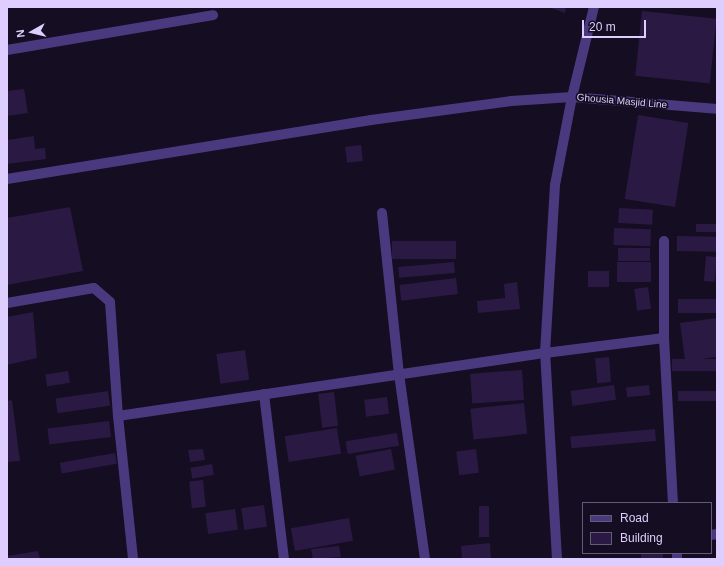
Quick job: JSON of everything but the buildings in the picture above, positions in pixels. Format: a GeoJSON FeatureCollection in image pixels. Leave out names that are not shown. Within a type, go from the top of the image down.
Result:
{"type":"FeatureCollection","features":[{"type":"Feature","properties":{"kind":"street","name":"Ghousia Masjid Line"},"geometry":{"type":"LineString","coordinates":[[594,7],[572,97],[717,108]]}},
{"type":"Feature","properties":{"kind":"street"},"geometry":{"type":"LineString","coordinates":[[7,50],[213,15]]}},
{"type":"Feature","properties":{"kind":"street"},"geometry":{"type":"LineString","coordinates":[[7,180],[371,120],[511,101],[572,97],[555,185],[545,352],[557,559]]}},
{"type":"Feature","properties":{"kind":"street"},"geometry":{"type":"LineString","coordinates":[[382,213],[400,374],[425,559]]}},
{"type":"Feature","properties":{"kind":"street"},"geometry":{"type":"LineString","coordinates":[[664,241],[664,338],[673,502]]}},
{"type":"Feature","properties":{"kind":"street"},"geometry":{"type":"LineString","coordinates":[[7,303],[94,288],[110,302],[118,416],[133,559]]}},
{"type":"Feature","properties":{"kind":"street"},"geometry":{"type":"LineString","coordinates":[[118,416],[545,352],[664,338]]}},
{"type":"Feature","properties":{"kind":"street"},"geometry":{"type":"LineString","coordinates":[[264,394],[284,559]]}}]}
